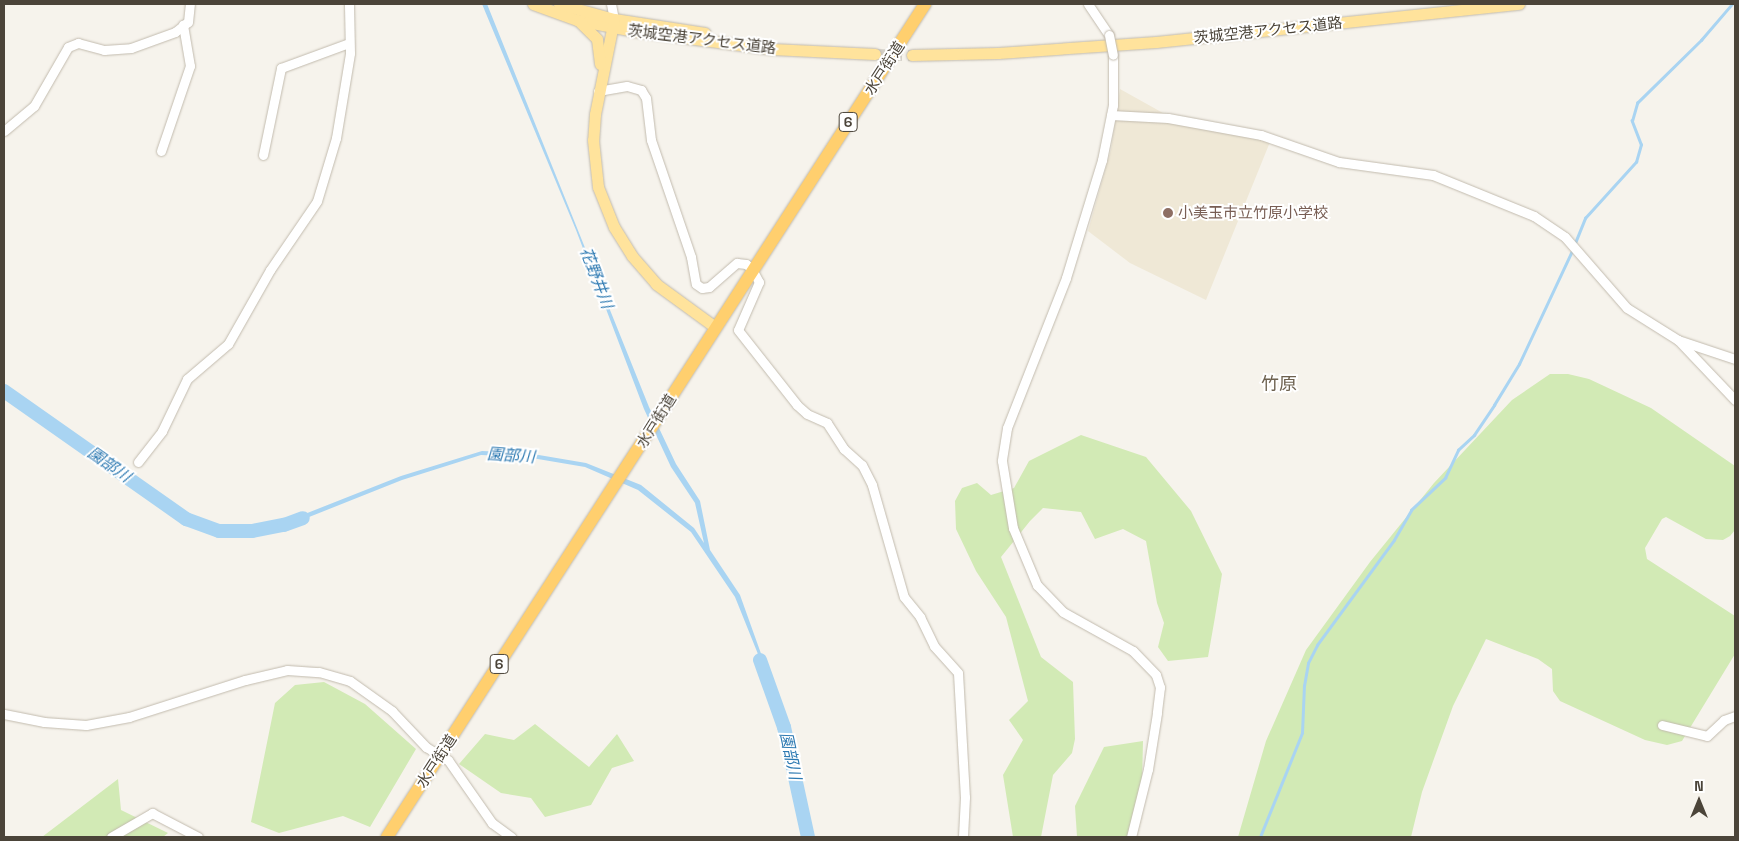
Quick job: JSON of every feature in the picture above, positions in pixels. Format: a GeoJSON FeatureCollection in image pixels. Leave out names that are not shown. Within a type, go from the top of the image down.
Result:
{"type":"FeatureCollection","features":[{"type":"Feature","properties":{"kind":"highway","name":"水戸街道"},"geometry":{"type":"LineString","coordinates":[[386,837],[925,4]]}},
{"type":"Feature","properties":{"kind":"main road","name":"茨城空港アクセス道路"},"geometry":{"type":"LineString","coordinates":[[533,4],[577,20],[613,23],[772,48],[877,51]]}},
{"type":"Feature","properties":{"kind":"main road","name":"茨城空港アクセス道路"},"geometry":{"type":"LineString","coordinates":[[560,4],[613,23]]}},
{"type":"Feature","properties":{"kind":"main road","name":"茨城空港アクセス道路"},"geometry":{"type":"LineString","coordinates":[[912,52],[1017,51],[1156,42],[1519,4]]}},
{"type":"Feature","properties":{"kind":"main road"},"geometry":{"type":"LineString","coordinates":[[577,20],[597,39],[601,76]]}},
{"type":"Feature","properties":{"kind":"main road"},"geometry":{"type":"LineString","coordinates":[[613,23],[598,91],[593,140],[598,187],[614,227],[632,256],[656,284],[715,327]]}},
{"type":"Feature","properties":{"kind":"street"},"geometry":{"type":"LineString","coordinates":[[4,131],[34,106],[68,47],[78,43],[104,50],[131,48],[175,32],[188,22],[190,4]]}},
{"type":"Feature","properties":{"kind":"street"},"geometry":{"type":"LineString","coordinates":[[138,462],[162,431],[187,378],[228,344],[270,270],[317,201],[336,138],[349,43],[349,4]]}},
{"type":"Feature","properties":{"kind":"street"},"geometry":{"type":"LineString","coordinates":[[611,4],[613,23]]}},
{"type":"Feature","properties":{"kind":"street"},"geometry":{"type":"LineString","coordinates":[[1088,4],[1109,36],[1112,55],[1111,115],[1087,212],[1066,278],[1007,428],[1002,460],[1013,528],[1037,585],[1063,612],[1133,651],[1156,675],[1160,687],[1157,713],[1131,837]]}},
{"type":"Feature","properties":{"kind":"street"},"geometry":{"type":"LineString","coordinates":[[161,151],[190,66],[183,25]]}},
{"type":"Feature","properties":{"kind":"street"},"geometry":{"type":"LineString","coordinates":[[263,155],[281,68],[349,43]]}},
{"type":"Feature","properties":{"kind":"street"},"geometry":{"type":"LineString","coordinates":[[598,91],[635,87],[646,98],[651,140],[691,257],[696,284],[702,288],[709,287],[738,263],[746,264],[752,269],[759,282],[738,330],[797,405],[807,414],[827,423],[844,449],[862,465],[872,485],[904,597],[920,617],[934,646],[958,673],[965,797],[963,837]]}},
{"type":"Feature","properties":{"kind":"street"},"geometry":{"type":"LineString","coordinates":[[1111,115],[1168,118],[1261,135],[1339,162],[1433,175],[1534,216],[1551,226],[1580,253],[1627,308],[1678,340],[1735,359]]}},
{"type":"Feature","properties":{"kind":"street"},"geometry":{"type":"LineString","coordinates":[[1678,340],[1735,400]]}},
{"type":"Feature","properties":{"kind":"street"},"geometry":{"type":"LineString","coordinates":[[4,714],[44,722],[86,725],[129,717],[244,680],[287,670],[319,672],[350,681],[392,711],[438,756],[448,760],[492,823],[511,837]]}},
{"type":"Feature","properties":{"kind":"street"},"geometry":{"type":"LineString","coordinates":[[1662,725],[1707,736],[1724,720],[1735,716]]}},
{"type":"Feature","properties":{"kind":"street"},"geometry":{"type":"LineString","coordinates":[[111,837],[152,813],[198,837]]}},
{"type":"Feature","properties":{"kind":"shaded area","name":"小美玉市立竹原小学校"},"geometry":{"type":"Polygon","coordinates":[[[1120,89],[1163,113],[1270,142],[1206,300],[1130,263],[1088,231],[1111,149],[1120,89]]]}},
{"type":"Feature","properties":{"kind":"green space"},"geometry":{"type":"Polygon","coordinates":[[[1550,374],[1568,374],[1589,379],[1651,408],[1735,466],[1735,530],[1730,536],[1723,540],[1706,539],[1666,517],[1662,519],[1645,548],[1647,559],[1735,616],[1735,654],[1682,741],[1667,745],[1645,740],[1560,701],[1553,691],[1552,669],[1538,659],[1486,639],[1453,706],[1422,792],[1411,837],[1238,837],[1266,741],[1306,650],[1370,562],[1434,483],[1512,400],[1550,374]]]}},
{"type":"Feature","properties":{"kind":"green space"},"geometry":{"type":"Polygon","coordinates":[[[1081,435],[1146,457],[1191,511],[1222,574],[1215,617],[1208,657],[1168,661],[1158,647],[1164,623],[1157,603],[1146,541],[1123,529],[1095,539],[1081,512],[1043,508],[1030,521],[1001,557],[1041,657],[1073,682],[1075,739],[1072,753],[1053,775],[1041,837],[1013,837],[1003,775],[1023,740],[1009,720],[1028,701],[1006,617],[976,571],[956,529],[955,501],[962,488],[977,483],[991,495],[1014,488],[1029,461],[1081,435]]]}},
{"type":"Feature","properties":{"kind":"green space"},"geometry":{"type":"Polygon","coordinates":[[[324,682],[365,704],[416,749],[370,827],[343,816],[279,833],[251,822],[275,703],[295,685],[324,682]]]}},
{"type":"Feature","properties":{"kind":"green space"},"geometry":{"type":"Polygon","coordinates":[[[535,724],[589,767],[617,734],[634,761],[612,768],[591,805],[545,817],[531,798],[501,793],[459,764],[485,734],[514,740],[535,724]]]}},
{"type":"Feature","properties":{"kind":"green space"},"geometry":{"type":"Polygon","coordinates":[[[1143,741],[1142,785],[1128,837],[1077,837],[1075,806],[1104,747],[1143,741]]]}},
{"type":"Feature","properties":{"kind":"green space"},"geometry":{"type":"Polygon","coordinates":[[[118,779],[121,810],[168,833],[163,837],[42,837],[118,779]]]}},
{"type":"Feature","properties":{"kind":"water","name":"花野井川"},"geometry":{"type":"Polygon","coordinates":[[[482,4],[487,4],[649,407],[676,464],[700,501],[710,550],[740,595],[787,726],[735,597],[691,532],[638,490],[585,467],[526,457],[481,455],[402,480],[289,525],[282,523],[401,476],[482,451],[527,453],[586,463],[641,485],[694,528],[704,543],[695,503],[671,467],[644,409],[576,230],[482,4]]]}},
{"type":"Feature","properties":{"kind":"waterway"},"geometry":{"type":"LineString","coordinates":[[1575,243],[1585,218],[1636,162],[1641,145],[1632,121],[1637,103],[1701,40],[1732,4]]}},
{"type":"Feature","properties":{"kind":"waterway"},"geometry":{"type":"LineString","coordinates":[[1260,837],[1302,733],[1304,686],[1308,663],[1317,645],[1394,540],[1411,510],[1445,478],[1458,450],[1474,435],[1494,405],[1519,364],[1572,251]]}},
{"type":"Feature","properties":{"kind":"waterway","name":"園部川"},"geometry":{"type":"LineString","coordinates":[[4,391],[186,519],[219,531],[252,531],[284,525],[303,518]]}},
{"type":"Feature","properties":{"kind":"waterway","name":"園部川"},"geometry":{"type":"LineString","coordinates":[[760,660],[784,727],[808,837]]}},
{"type":"Feature","properties":{"kind":"tunnel"},"geometry":{"type":"LineString","coordinates":[[875,54],[912,55]]}},
{"type":"Feature","properties":{"kind":"place","name":"小美玉市立竹原小学校"},"geometry":{"type":"Point","coordinates":[1168,213]}},
{"type":"Feature","properties":{"kind":"district","name":"竹原"},"geometry":{"type":"Point","coordinates":[1279,384]}}]}
